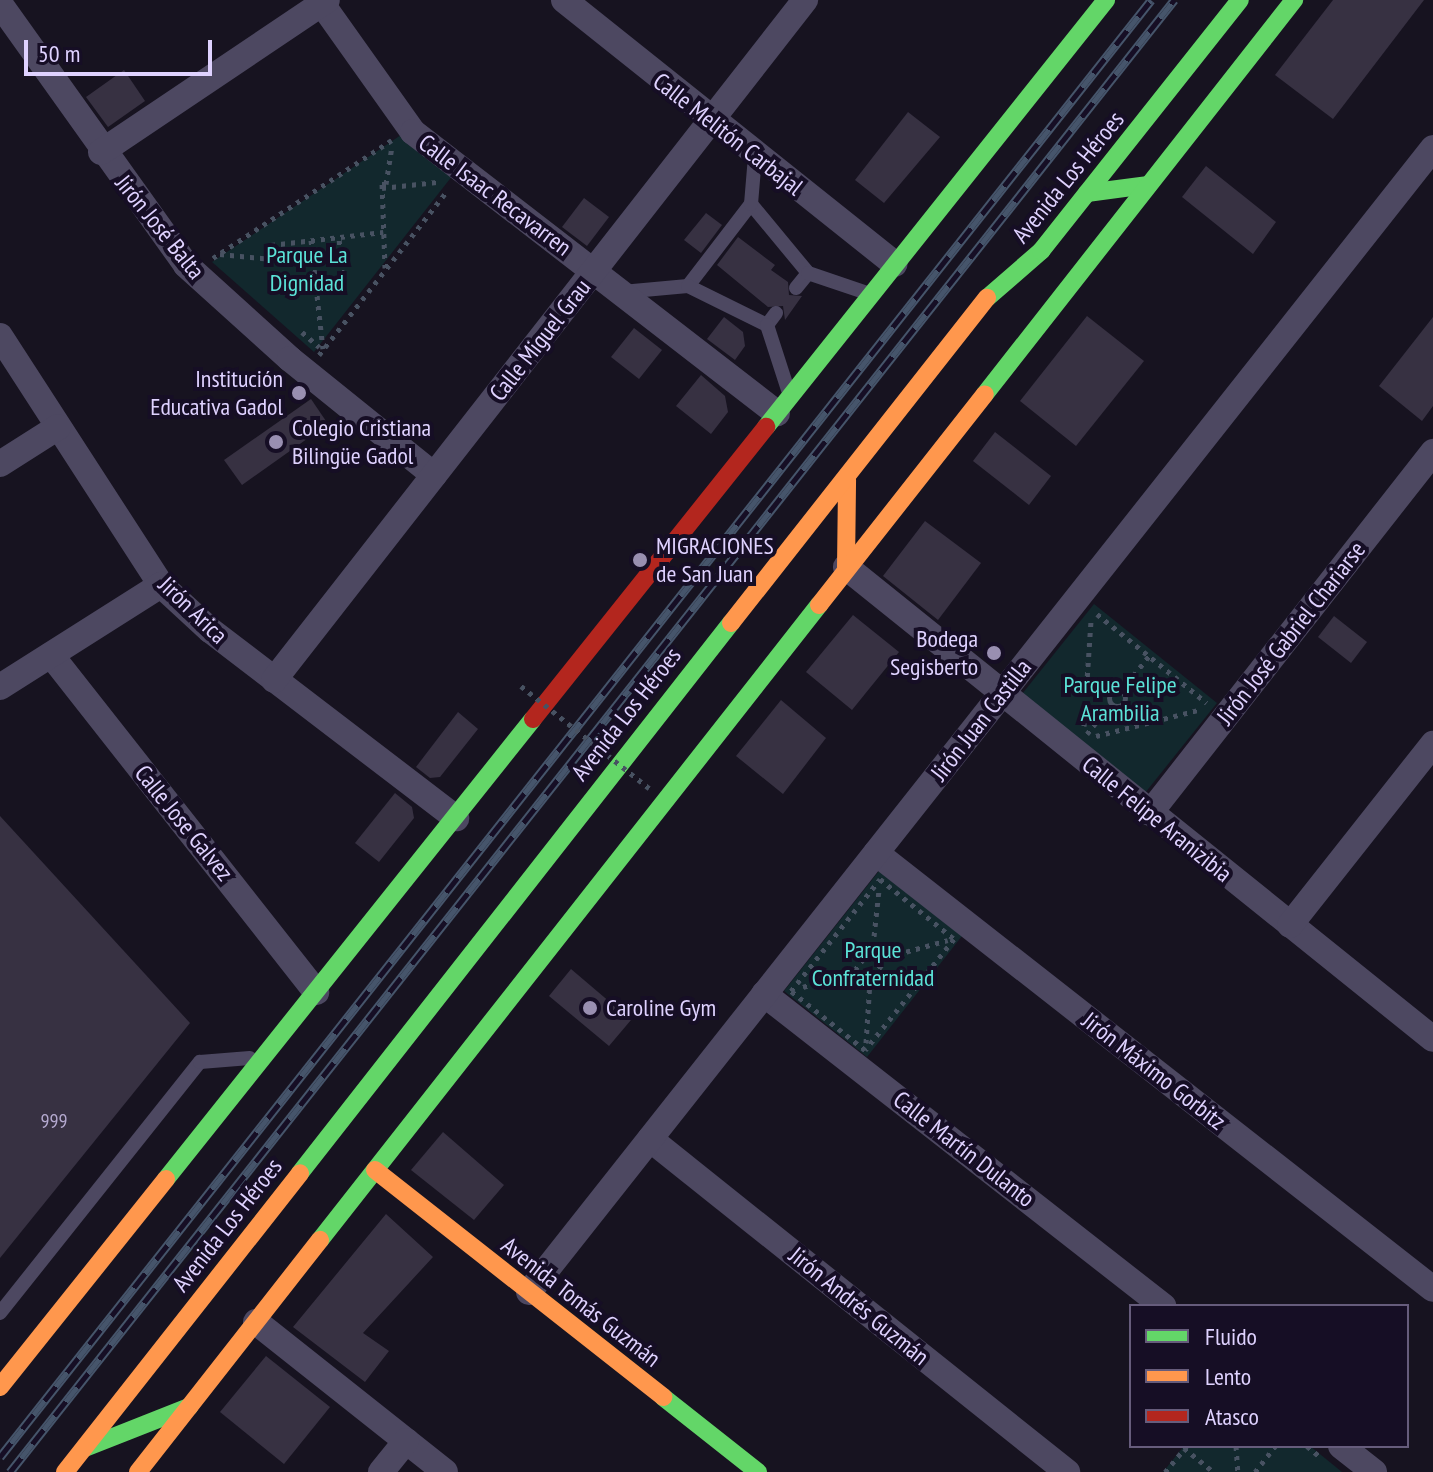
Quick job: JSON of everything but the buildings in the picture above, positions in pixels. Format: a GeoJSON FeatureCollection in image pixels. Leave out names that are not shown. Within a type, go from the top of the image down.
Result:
{"type":"FeatureCollection","features":[{"type":"Feature","properties":{"kind":"main road"},"geometry":{"type":"LineString","coordinates":[[0,1387],[1106,0]]}},
{"type":"Feature","properties":{"kind":"main road","name":"Avenida Los Héroes"},"geometry":{"type":"LineString","coordinates":[[65,1472],[673,692],[847,480],[985,300],[1041,251],[1240,0]]}},
{"type":"Feature","properties":{"kind":"main road"},"geometry":{"type":"LineString","coordinates":[[138,1472],[1294,0]]}},
{"type":"Feature","properties":{"kind":"main road"},"geometry":{"type":"LineString","coordinates":[[1087,193],[1148,185]]}},
{"type":"Feature","properties":{"kind":"main road"},"geometry":{"type":"LineString","coordinates":[[985,300],[1025,237]]}},
{"type":"Feature","properties":{"kind":"main road"},"geometry":{"type":"LineString","coordinates":[[846,567],[847,480]]}},
{"type":"Feature","properties":{"kind":"main road","name":"Avenida Tomás Guzmán"},"geometry":{"type":"LineString","coordinates":[[375,1170],[758,1472]]}},
{"type":"Feature","properties":{"kind":"main road"},"geometry":{"type":"LineString","coordinates":[[84,1448],[189,1407]]}},
{"type":"Feature","properties":{"kind":"street","name":"Calle Melitón Carbajal"},"geometry":{"type":"LineString","coordinates":[[564,0],[755,156],[895,264]]}},
{"type":"Feature","properties":{"kind":"street","name":"Calle Miguel Grau"},"geometry":{"type":"LineString","coordinates":[[274,680],[713,122],[805,0]]}},
{"type":"Feature","properties":{"kind":"street","name":"Calle Isaac Recavarren"},"geometry":{"type":"LineString","coordinates":[[324,2],[402,133],[784,405]]}},
{"type":"Feature","properties":{"kind":"street"},"geometry":{"type":"LineString","coordinates":[[101,152],[324,2]]}},
{"type":"Feature","properties":{"kind":"street","name":"Jirón José Balta"},"geometry":{"type":"LineString","coordinates":[[0,4],[101,152],[193,272],[305,371],[434,475]]}},
{"type":"Feature","properties":{"kind":"street","name":"Jirón Juan Castilla"},"geometry":{"type":"LineString","coordinates":[[529,1292],[1433,148]]}},
{"type":"Feature","properties":{"kind":"street","name":"Jirón Arica"},"geometry":{"type":"LineString","coordinates":[[0,336],[161,585],[274,680],[456,818]]}},
{"type":"Feature","properties":{"kind":"street"},"geometry":{"type":"LineString","coordinates":[[0,464],[58,427]]}},
{"type":"Feature","properties":{"kind":"street","name":"Jirón José Gabriel Chariarse"},"geometry":{"type":"LineString","coordinates":[[1150,813],[1433,452]]}},
{"type":"Feature","properties":{"kind":"street","name":"Calle Felipe Aranizibia"},"geometry":{"type":"LineString","coordinates":[[846,567],[1001,695],[1433,1039]]}},
{"type":"Feature","properties":{"kind":"street"},"geometry":{"type":"LineString","coordinates":[[0,687],[161,585]]}},
{"type":"Feature","properties":{"kind":"street","name":"Calle Jose Galvez"},"geometry":{"type":"LineString","coordinates":[[51,655],[316,992]]}},
{"type":"Feature","properties":{"kind":"street"},"geometry":{"type":"LineString","coordinates":[[1290,925],[1433,744]]}},
{"type":"Feature","properties":{"kind":"street","name":"Jirón Máximo Gorbitz"},"geometry":{"type":"LineString","coordinates":[[876,853],[960,931],[1433,1289]]}},
{"type":"Feature","properties":{"kind":"street","name":"Calle Martín Dulanto"},"geometry":{"type":"LineString","coordinates":[[764,994],[860,1057],[1161,1304]]}},
{"type":"Feature","properties":{"kind":"street","name":"Jirón Andrés Guzmán"},"geometry":{"type":"LineString","coordinates":[[650,1139],[1067,1472]]}},
{"type":"Feature","properties":{"kind":"street"},"geometry":{"type":"LineString","coordinates":[[256,1322],[445,1472]]}},
{"type":"Feature","properties":{"kind":"street"},"geometry":{"type":"LineString","coordinates":[[381,1472],[406,1441]]}},
{"type":"Feature","properties":{"kind":"street"},"geometry":{"type":"LineString","coordinates":[[1344,1448],[1374,1472]]}},
{"type":"Feature","properties":{"kind":"lane"},"geometry":{"type":"LineString","coordinates":[[688,286],[751,204],[755,156]]}},
{"type":"Feature","properties":{"kind":"lane"},"geometry":{"type":"LineString","coordinates":[[751,204],[808,273],[871,294]]}},
{"type":"Feature","properties":{"kind":"lane"},"geometry":{"type":"LineString","coordinates":[[796,288],[808,273]]}},
{"type":"Feature","properties":{"kind":"lane"},"geometry":{"type":"LineString","coordinates":[[622,292],[688,286],[771,319],[784,405]]}},
{"type":"Feature","properties":{"kind":"lane"},"geometry":{"type":"LineString","coordinates":[[2,1306],[200,1062],[263,1057]]}},
{"type":"Feature","properties":{"kind":"path"},"geometry":{"type":"LineString","coordinates":[[385,270],[382,188],[402,133]]}},
{"type":"Feature","properties":{"kind":"path"},"geometry":{"type":"LineString","coordinates":[[193,272],[402,133]]}},
{"type":"Feature","properties":{"kind":"path"},"geometry":{"type":"LineString","coordinates":[[305,371],[455,180],[382,188]]}},
{"type":"Feature","properties":{"kind":"path"},"geometry":{"type":"LineString","coordinates":[[219,254],[272,259],[271,245],[383,232]]}},
{"type":"Feature","properties":{"kind":"path"},"geometry":{"type":"LineString","coordinates":[[316,286],[343,284],[339,237]]}},
{"type":"Feature","properties":{"kind":"path"},"geometry":{"type":"LineString","coordinates":[[311,240],[323,350]]}},
{"type":"Feature","properties":{"kind":"path"},"geometry":{"type":"LineString","coordinates":[[1082,622],[1092,610]]}},
{"type":"Feature","properties":{"kind":"path"},"geometry":{"type":"LineString","coordinates":[[1092,610],[1211,707]]}},
{"type":"Feature","properties":{"kind":"path"},"geometry":{"type":"LineString","coordinates":[[1083,739],[1092,610]]}},
{"type":"Feature","properties":{"kind":"path"},"geometry":{"type":"LineString","coordinates":[[1083,739],[1111,703],[1111,694],[1121,691],[1149,656]]}},
{"type":"Feature","properties":{"kind":"path"},"geometry":{"type":"LineString","coordinates":[[521,686],[649,788]]}},
{"type":"Feature","properties":{"kind":"path"},"geometry":{"type":"LineString","coordinates":[[1111,703],[1122,704],[1121,691]]}},
{"type":"Feature","properties":{"kind":"path"},"geometry":{"type":"LineString","coordinates":[[1083,739],[1211,707]]}},
{"type":"Feature","properties":{"kind":"path"},"geometry":{"type":"LineString","coordinates":[[1202,719],[1211,707]]}},
{"type":"Feature","properties":{"kind":"path"},"geometry":{"type":"LineString","coordinates":[[1072,729],[1083,739]]}},
{"type":"Feature","properties":{"kind":"path"},"geometry":{"type":"LineString","coordinates":[[764,994],[791,991],[855,970],[873,946],[880,879],[876,853]]}},
{"type":"Feature","properties":{"kind":"path"},"geometry":{"type":"LineString","coordinates":[[880,879],[960,931]]}},
{"type":"Feature","properties":{"kind":"path"},"geometry":{"type":"LineString","coordinates":[[791,991],[880,879]]}},
{"type":"Feature","properties":{"kind":"path"},"geometry":{"type":"LineString","coordinates":[[860,1057],[870,981],[887,957],[960,931]]}},
{"type":"Feature","properties":{"kind":"path"},"geometry":{"type":"LineString","coordinates":[[860,1057],[960,931]]}},
{"type":"Feature","properties":{"kind":"path"},"geometry":{"type":"LineString","coordinates":[[873,946],[887,957]]}},
{"type":"Feature","properties":{"kind":"path"},"geometry":{"type":"LineString","coordinates":[[855,970],[870,981]]}},
{"type":"Feature","properties":{"kind":"path"},"geometry":{"type":"LineString","coordinates":[[791,991],[860,1057]]}},
{"type":"Feature","properties":{"kind":"path"},"geometry":{"type":"LineString","coordinates":[[1165,1472],[1184,1448]]}},
{"type":"Feature","properties":{"kind":"path"},"geometry":{"type":"LineString","coordinates":[[1186,1448],[1214,1472]]}},
{"type":"Feature","properties":{"kind":"path"},"geometry":{"type":"LineString","coordinates":[[1236,1448],[1238,1472]]}},
{"type":"Feature","properties":{"kind":"path"},"geometry":{"type":"LineString","coordinates":[[1255,1472],[1273,1448]]}},
{"type":"Feature","properties":{"kind":"green space","name":"Parque La Dignidad"},"geometry":{"type":"Polygon","coordinates":[[[401,135],[453,175],[314,352],[212,262],[401,135]]]}},
{"type":"Feature","properties":{"kind":"green space","name":"Parque Felipe Arambilia"},"geometry":{"type":"Polygon","coordinates":[[[1094,604],[1217,703],[1145,793],[1022,694],[1094,604]]]}},
{"type":"Feature","properties":{"kind":"green space","name":"Parque Confraternidad"},"geometry":{"type":"Polygon","coordinates":[[[879,871],[962,936],[867,1057],[784,991],[879,871]]]}},
{"type":"Feature","properties":{"kind":"green space"},"geometry":{"type":"Polygon","coordinates":[[[1182,1448],[1312,1448],[1342,1472],[1163,1472],[1182,1448]]]}},
{"type":"Feature","properties":{"kind":"railway"},"geometry":{"type":"LineString","coordinates":[[0,1457],[1151,0]]}},
{"type":"Feature","properties":{"kind":"railway"},"geometry":{"type":"LineString","coordinates":[[10,1472],[1174,0]]}},
{"type":"Feature","properties":{"kind":"traffic: fast"},"geometry":{"type":"LineString","coordinates":[[766,427],[1106,0]]}},
{"type":"Feature","properties":{"kind":"traffic: fast"},"geometry":{"type":"LineString","coordinates":[[987,298],[1041,251],[1240,0]]}},
{"type":"Feature","properties":{"kind":"traffic: fast"},"geometry":{"type":"LineString","coordinates":[[985,394],[1294,0]]}},
{"type":"Feature","properties":{"kind":"traffic: fast"},"geometry":{"type":"LineString","coordinates":[[1087,193],[1148,185]]}},
{"type":"Feature","properties":{"kind":"traffic: fast"},"geometry":{"type":"LineString","coordinates":[[320,1240],[819,605]]}},
{"type":"Feature","properties":{"kind":"traffic: fast"},"geometry":{"type":"LineString","coordinates":[[300,1173],[731,623]]}},
{"type":"Feature","properties":{"kind":"traffic: fast"},"geometry":{"type":"LineString","coordinates":[[166,1179],[533,719]]}},
{"type":"Feature","properties":{"kind":"traffic: fast"},"geometry":{"type":"LineString","coordinates":[[663,1397],[758,1472]]}},
{"type":"Feature","properties":{"kind":"traffic: fast"},"geometry":{"type":"LineString","coordinates":[[85,1448],[189,1407]]}},
{"type":"Feature","properties":{"kind":"traffic: slow"},"geometry":{"type":"LineString","coordinates":[[731,623],[987,298]]}},
{"type":"Feature","properties":{"kind":"traffic: slow"},"geometry":{"type":"LineString","coordinates":[[819,605],[985,394]]}},
{"type":"Feature","properties":{"kind":"traffic: slow"},"geometry":{"type":"LineString","coordinates":[[846,567],[847,480]]}},
{"type":"Feature","properties":{"kind":"traffic: slow"},"geometry":{"type":"LineString","coordinates":[[375,1170],[663,1397]]}},
{"type":"Feature","properties":{"kind":"traffic: slow"},"geometry":{"type":"LineString","coordinates":[[65,1472],[300,1173]]}},
{"type":"Feature","properties":{"kind":"traffic: slow"},"geometry":{"type":"LineString","coordinates":[[0,1387],[166,1179]]}},
{"type":"Feature","properties":{"kind":"traffic: slow"},"geometry":{"type":"LineString","coordinates":[[138,1472],[320,1240]]}},
{"type":"Feature","properties":{"kind":"traffic: jam"},"geometry":{"type":"LineString","coordinates":[[533,719],[766,427]]}},
{"type":"Feature","properties":{"kind":"place","name":"Institución Educativa Gadol"},"geometry":{"type":"Point","coordinates":[299,393]}},
{"type":"Feature","properties":{"kind":"place","name":"Colegio Cristiana Bilingüe Gadol"},"geometry":{"type":"Point","coordinates":[276,442]}},
{"type":"Feature","properties":{"kind":"place","name":"MIGRACIONES de San Juan"},"geometry":{"type":"Point","coordinates":[640,560]}},
{"type":"Feature","properties":{"kind":"place","name":"Bodega Segisberto"},"geometry":{"type":"Point","coordinates":[994,653]}},
{"type":"Feature","properties":{"kind":"place","name":"Caroline Gym"},"geometry":{"type":"Point","coordinates":[590,1008]}}]}
